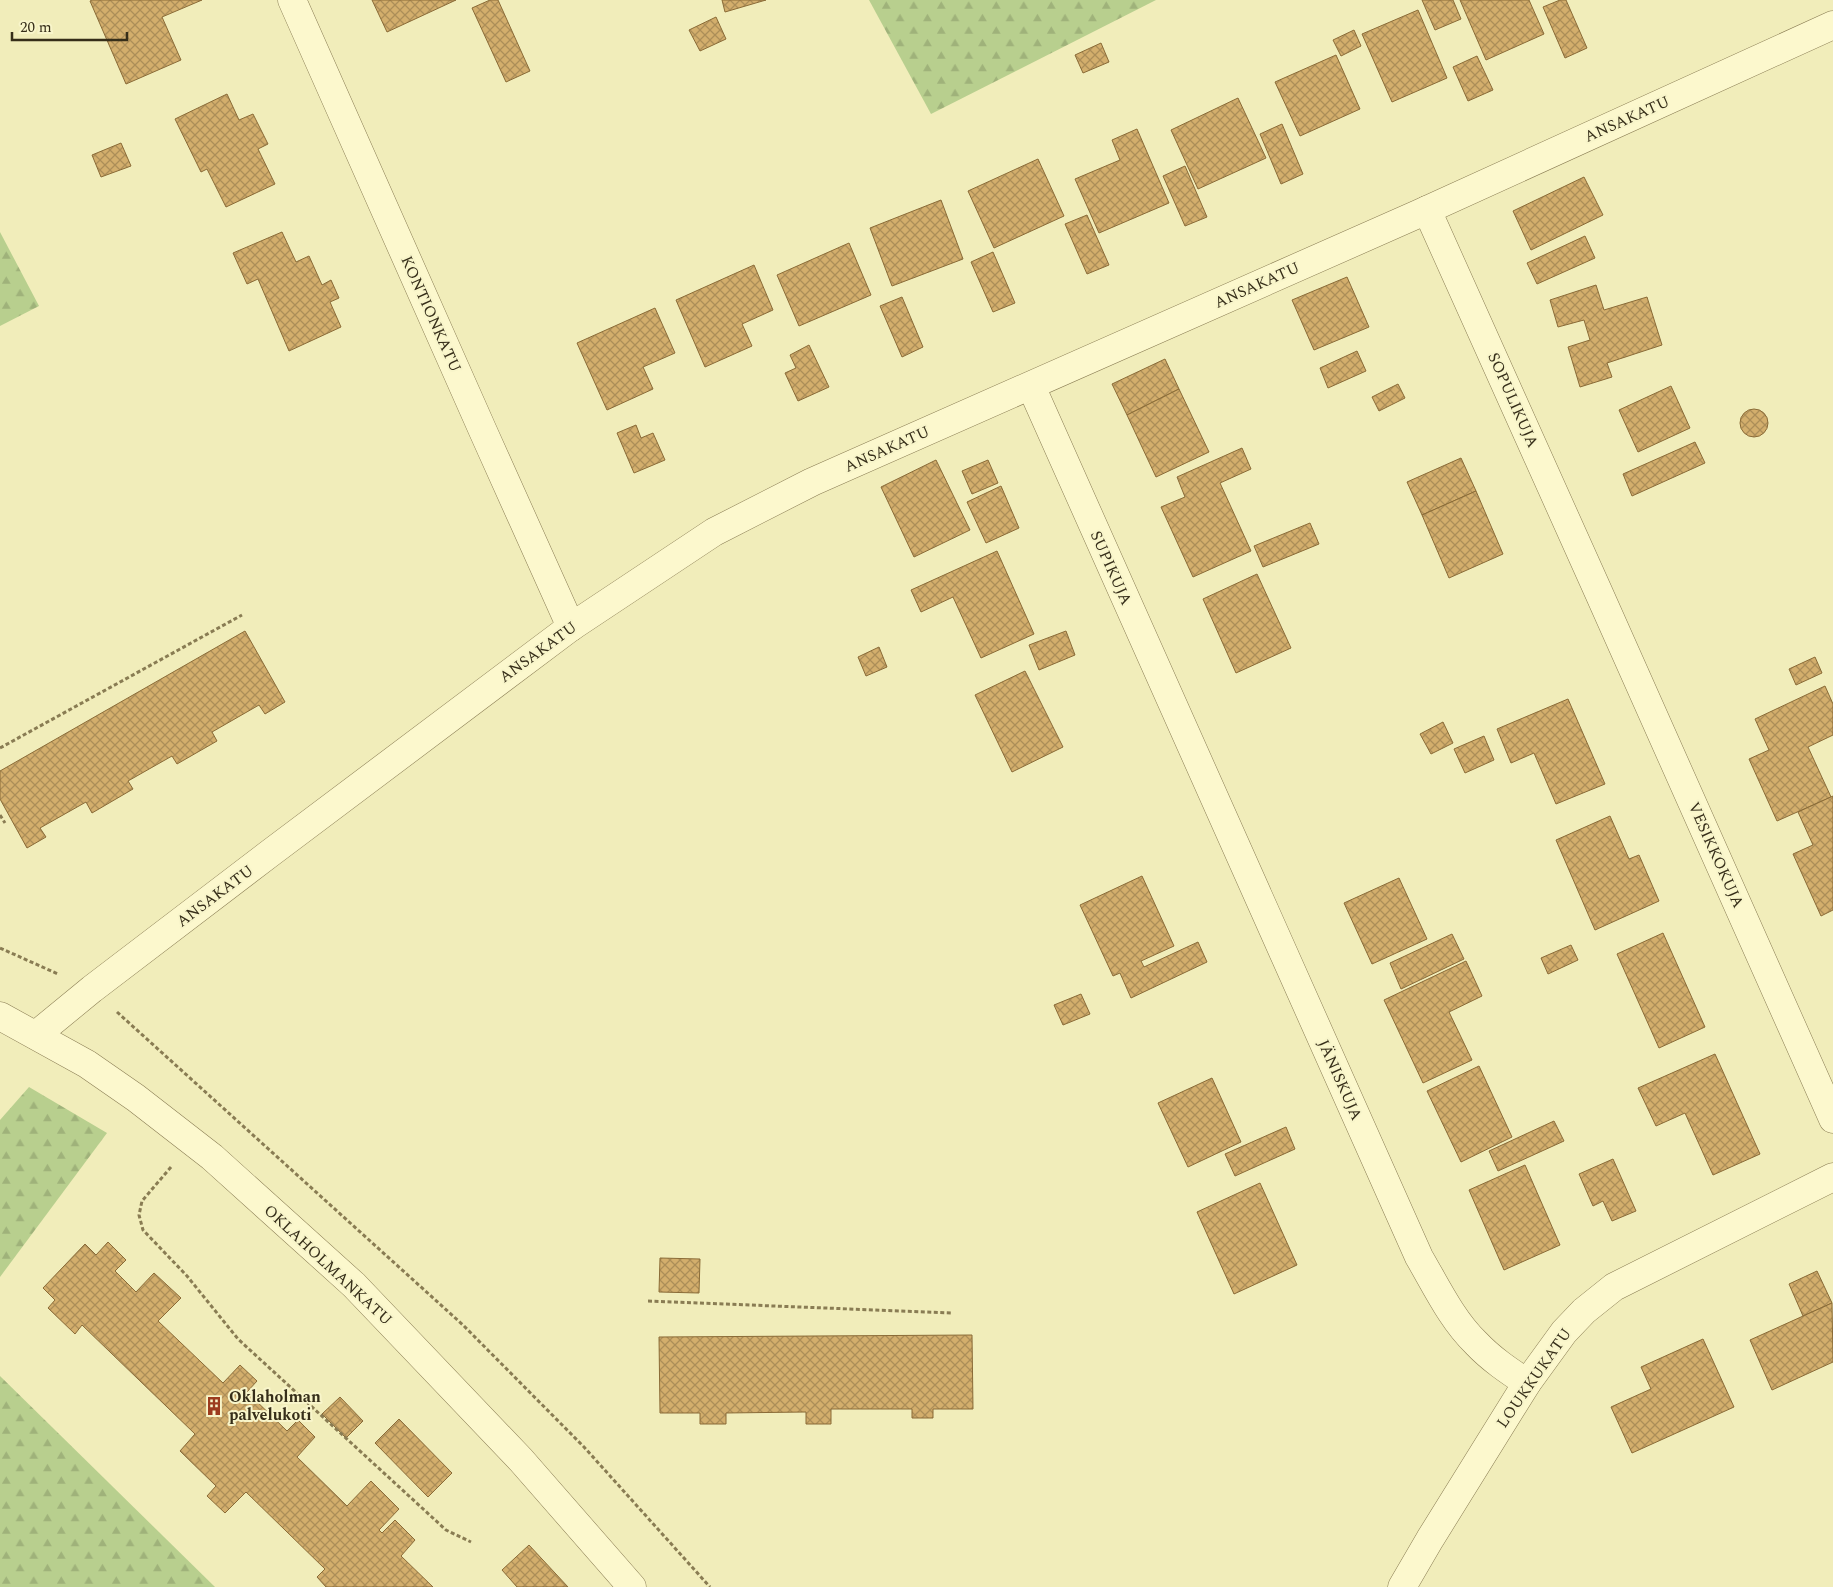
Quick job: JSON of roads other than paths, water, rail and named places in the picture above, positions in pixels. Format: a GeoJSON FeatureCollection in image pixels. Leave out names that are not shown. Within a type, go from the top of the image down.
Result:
{"type":"FeatureCollection","features":[{"type":"Feature","properties":{"kind":"street","name":"KONTIONKATU"},"geometry":{"type":"LineString","coordinates":[[292,0],[482,431],[572,627]]}},
{"type":"Feature","properties":{"kind":"street","name":"ANSAKATU"},"geometry":{"type":"LineString","coordinates":[[36,1035],[92,989],[572,627],[714,532],[812,482],[1427,210],[1833,25]]}},
{"type":"Feature","properties":{"kind":"street","name":"SOPULIKUJA"},"geometry":{"type":"LineString","coordinates":[[1427,210],[1598,591]]}},
{"type":"Feature","properties":{"kind":"street","name":"SUPIKUJA"},"geometry":{"type":"LineString","coordinates":[[1031,386],[1194,749]]}},
{"type":"Feature","properties":{"kind":"street","name":"VESIKKOKUJA"},"geometry":{"type":"LineString","coordinates":[[1598,591],[1833,1119]]}},
{"type":"Feature","properties":{"kind":"street","name":"JÄNISKUJA"},"geometry":{"type":"LineString","coordinates":[[1194,749],[1419,1257],[1455,1316],[1474,1342],[1493,1359],[1527,1383]]}},
{"type":"Feature","properties":{"kind":"street","name":"OKLAHOLMANKATU"},"geometry":{"type":"LineString","coordinates":[[0,1016],[87,1064],[136,1098],[212,1157],[354,1285],[521,1460],[632,1587]]}},
{"type":"Feature","properties":{"kind":"street","name":"LOUKKUKATU"},"geometry":{"type":"LineString","coordinates":[[1402,1587],[1527,1383],[1564,1332],[1584,1311],[1614,1287],[1833,1177]]}},
{"type":"Feature","properties":{"kind":"place","name":"Oklaholman palvelukoti"},"geometry":{"type":"Point","coordinates":[214,1406]}}]}
